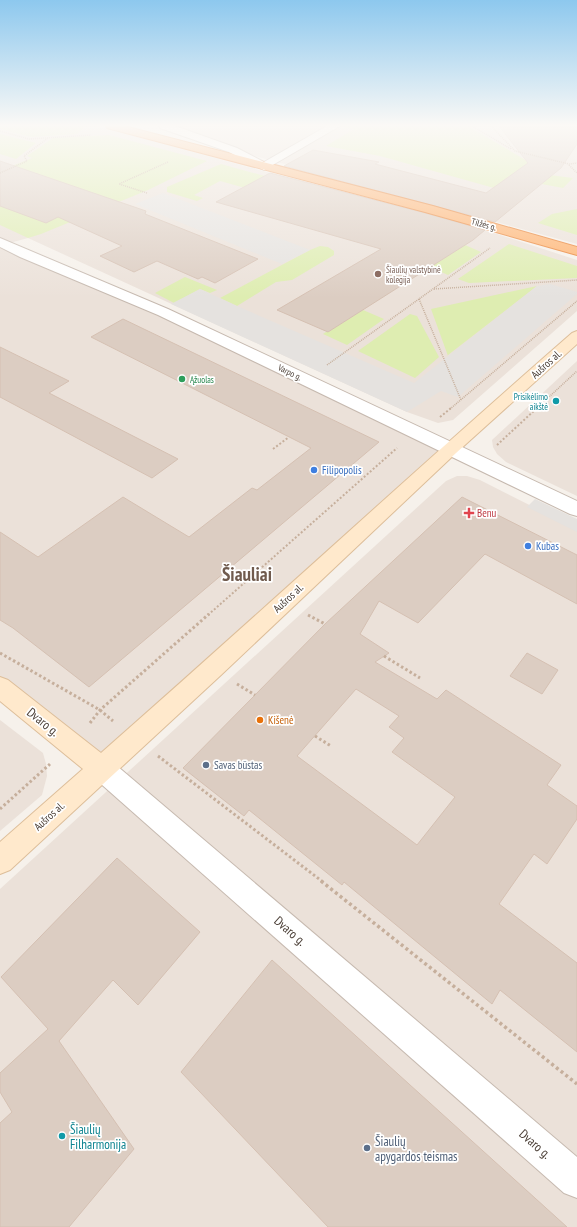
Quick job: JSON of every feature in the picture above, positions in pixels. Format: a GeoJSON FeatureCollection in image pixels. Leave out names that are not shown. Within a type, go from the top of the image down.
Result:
{"type":"FeatureCollection","features":[{"type":"Feature","properties":{"kind":"highway","name":"Tilžės g."},"geometry":{"type":"LineString","coordinates":[[326,183],[513,232],[577,251]]}},
{"type":"Feature","properties":{"kind":"main road","name":"Aušros al."},"geometry":{"type":"LineString","coordinates":[[0,860],[577,336]]}},
{"type":"Feature","properties":{"kind":"main road","name":"Dvaro g."},"geometry":{"type":"LineString","coordinates":[[0,687],[101,768]]}},
{"type":"Feature","properties":{"kind":"street","name":"Varpo g."},"geometry":{"type":"LineString","coordinates":[[0,242],[163,312],[450,450],[577,509]]}},
{"type":"Feature","properties":{"kind":"street","name":"Dvaro g."},"geometry":{"type":"LineString","coordinates":[[101,768],[577,1180]]}},
{"type":"Feature","properties":{"kind":"path"},"geometry":{"type":"LineString","coordinates":[[120,183],[118,184],[147,193]]}},
{"type":"Feature","properties":{"kind":"path"},"geometry":{"type":"LineString","coordinates":[[328,364],[513,232]]}},
{"type":"Feature","properties":{"kind":"path"},"geometry":{"type":"LineString","coordinates":[[433,289],[577,280]]}},
{"type":"Feature","properties":{"kind":"path"},"geometry":{"type":"LineString","coordinates":[[419,299],[461,400]]}},
{"type":"Feature","properties":{"kind":"path"},"geometry":{"type":"LineString","coordinates":[[0,809],[72,745],[100,710],[415,433],[440,418],[577,301]]}},
{"type":"Feature","properties":{"kind":"path"},"geometry":{"type":"LineString","coordinates":[[506,475],[514,465],[496,444],[577,371]]}},
{"type":"Feature","properties":{"kind":"path"},"geometry":{"type":"LineString","coordinates":[[273,449],[289,437]]}},
{"type":"Feature","properties":{"kind":"path"},"geometry":{"type":"LineString","coordinates":[[0,653],[100,710],[343,897],[577,1084]]}},
{"type":"Feature","properties":{"kind":"path"},"geometry":{"type":"LineString","coordinates":[[384,656],[420,678]]}},
{"type":"Feature","properties":{"kind":"path"},"geometry":{"type":"LineString","coordinates":[[315,736],[331,746]]}},
{"type":"Feature","properties":{"kind":"shaded area"},"geometry":{"type":"Polygon","coordinates":[[[0,183],[309,183],[497,234],[577,260],[577,311],[453,420],[438,423],[407,412],[28,238],[6,244],[163,312],[450,449],[101,768],[0,687],[0,183]]]}},
{"type":"Feature","properties":{"kind":"shaded area"},"geometry":{"type":"Polygon","coordinates":[[[355,183],[577,183],[577,244],[355,183]]]}},
{"type":"Feature","properties":{"kind":"shaded area"},"geometry":{"type":"Polygon","coordinates":[[[163,193],[310,250],[282,264],[135,204],[163,193]]]}},
{"type":"Feature","properties":{"kind":"shaded area"},"geometry":{"type":"Polygon","coordinates":[[[550,284],[577,292],[577,294],[458,397],[441,391],[407,412],[171,304],[200,289],[414,383],[537,286],[550,284]]]}},
{"type":"Feature","properties":{"kind":"shaded area","name":"Prisikėlimo aikštė"},"geometry":{"type":"Polygon","coordinates":[[[577,361],[577,496],[506,462],[497,454],[493,447],[492,440],[577,361]]]}},
{"type":"Feature","properties":{"kind":"shaded area"},"geometry":{"type":"Polygon","coordinates":[[[457,476],[467,476],[480,480],[577,529],[577,1227],[0,1227],[0,889],[446,481],[457,476]]]}},
{"type":"Feature","properties":{"kind":"shaded area"},"geometry":{"type":"Polygon","coordinates":[[[535,499],[577,519],[577,532],[527,507],[535,499]]]}},
{"type":"Feature","properties":{"kind":"shaded area"},"geometry":{"type":"Polygon","coordinates":[[[0,720],[43,753],[47,776],[42,795],[0,831],[0,720]]]}},
{"type":"Feature","properties":{"kind":"green space"},"geometry":{"type":"Polygon","coordinates":[[[0,183],[162,183],[41,234],[28,238],[0,225],[0,183]]]}},
{"type":"Feature","properties":{"kind":"green space"},"geometry":{"type":"Polygon","coordinates":[[[176,183],[216,183],[194,195],[203,198],[197,201],[167,192],[167,187],[176,183]]]}},
{"type":"Feature","properties":{"kind":"green space"},"geometry":{"type":"Polygon","coordinates":[[[228,183],[291,183],[326,193],[307,205],[228,183]]]}},
{"type":"Feature","properties":{"kind":"green space"},"geometry":{"type":"Polygon","coordinates":[[[477,183],[505,183],[494,188],[477,183]]]}},
{"type":"Feature","properties":{"kind":"green space"},"geometry":{"type":"Polygon","coordinates":[[[538,183],[568,183],[563,188],[538,183]]]}},
{"type":"Feature","properties":{"kind":"green space"},"geometry":{"type":"Polygon","coordinates":[[[577,209],[577,235],[538,223],[552,214],[577,209]]]}},
{"type":"Feature","properties":{"kind":"green space"},"geometry":{"type":"Polygon","coordinates":[[[509,244],[577,266],[577,278],[469,283],[458,279],[509,244]]]}},
{"type":"Feature","properties":{"kind":"green space"},"geometry":{"type":"Polygon","coordinates":[[[465,245],[481,252],[448,275],[430,267],[465,245]]]}},
{"type":"Feature","properties":{"kind":"green space"},"geometry":{"type":"Polygon","coordinates":[[[320,246],[328,247],[334,251],[334,255],[292,280],[276,282],[237,306],[220,298],[310,250],[320,246]]]}},
{"type":"Feature","properties":{"kind":"green space"},"geometry":{"type":"Polygon","coordinates":[[[185,277],[217,290],[210,293],[200,289],[174,303],[155,293],[185,277]]]}},
{"type":"Feature","properties":{"kind":"green space"},"geometry":{"type":"Polygon","coordinates":[[[537,286],[448,355],[448,356],[431,309],[537,286]]]}},
{"type":"Feature","properties":{"kind":"green space"},"geometry":{"type":"Polygon","coordinates":[[[363,310],[384,319],[347,345],[323,334],[328,332],[363,310]]]}},
{"type":"Feature","properties":{"kind":"green space"},"geometry":{"type":"Polygon","coordinates":[[[410,314],[417,316],[439,357],[415,378],[358,351],[410,314]]]}},
{"type":"Feature","properties":{"kind":"building"},"geometry":{"type":"Polygon","coordinates":[[[0,183],[65,183],[146,211],[145,214],[258,259],[215,283],[202,277],[198,279],[157,261],[134,272],[100,256],[122,246],[58,217],[46,223],[0,206],[0,183]]]}},
{"type":"Feature","properties":{"kind":"building"},"geometry":{"type":"Polygon","coordinates":[[[251,183],[310,183],[485,230],[473,240],[328,332],[277,310],[381,249],[216,202],[251,183]]]}},
{"type":"Feature","properties":{"kind":"building"},"geometry":{"type":"Polygon","coordinates":[[[349,183],[449,183],[486,193],[500,183],[542,183],[495,222],[349,183]]]}},
{"type":"Feature","properties":{"kind":"building"},"geometry":{"type":"Polygon","coordinates":[[[123,319],[379,442],[89,687],[13,628],[0,620],[0,532],[38,557],[123,497],[189,537],[252,488],[257,490],[311,448],[91,337],[123,319]]]}},
{"type":"Feature","properties":{"kind":"building"},"geometry":{"type":"Polygon","coordinates":[[[0,347],[69,381],[49,393],[178,459],[152,478],[0,397],[0,347]]]}},
{"type":"Feature","properties":{"kind":"building"},"geometry":{"type":"Polygon","coordinates":[[[462,497],[577,555],[577,604],[485,554],[418,623],[379,601],[360,634],[389,653],[375,662],[437,699],[446,690],[561,765],[547,785],[577,806],[577,819],[547,864],[534,854],[499,904],[577,963],[577,1052],[500,990],[492,1004],[344,882],[342,885],[249,810],[244,816],[183,768],[325,624],[462,497]],[[356,689],[297,756],[417,845],[455,797],[392,752],[404,738],[389,727],[399,716],[356,689]]]}},
{"type":"Feature","properties":{"kind":"building"},"geometry":{"type":"Polygon","coordinates":[[[527,653],[558,670],[542,694],[510,676],[527,653]]]}},
{"type":"Feature","properties":{"kind":"building"},"geometry":{"type":"Polygon","coordinates":[[[117,858],[200,932],[138,1005],[113,980],[59,1041],[134,1149],[69,1227],[0,1227],[0,1123],[12,1112],[0,1092],[0,1073],[48,1029],[1,977],[117,858]]]}},
{"type":"Feature","properties":{"kind":"building","name":"Šiaulių apygardos teismas"},"geometry":{"type":"Polygon","coordinates":[[[272,960],[567,1227],[328,1227],[181,1072],[272,960]]]}},
{"type":"Feature","properties":{"kind":"place","name":"Šiaulių valstybinė kolegija"},"geometry":{"type":"Point","coordinates":[378,274]}},
{"type":"Feature","properties":{"kind":"place","name":"Ąžuolas"},"geometry":{"type":"Point","coordinates":[182,379]}},
{"type":"Feature","properties":{"kind":"place","name":"Prisikėlimo aikštė"},"geometry":{"type":"Point","coordinates":[556,401]}},
{"type":"Feature","properties":{"kind":"place","name":"Filipopolis"},"geometry":{"type":"Point","coordinates":[314,470]}},
{"type":"Feature","properties":{"kind":"place","name":"Benu"},"geometry":{"type":"Point","coordinates":[469,513]}},
{"type":"Feature","properties":{"kind":"place","name":"Kubas"},"geometry":{"type":"Point","coordinates":[528,546]}},
{"type":"Feature","properties":{"kind":"place","name":"Kišenė"},"geometry":{"type":"Point","coordinates":[260,720]}},
{"type":"Feature","properties":{"kind":"place","name":"Savas būstas"},"geometry":{"type":"Point","coordinates":[206,765]}},
{"type":"Feature","properties":{"kind":"place","name":"Šiaulių Filharmonija"},"geometry":{"type":"Point","coordinates":[62,1136]}},
{"type":"Feature","properties":{"kind":"place","name":"Šiaulių apygardos teismas"},"geometry":{"type":"Point","coordinates":[367,1148]}},
{"type":"Feature","properties":{"kind":"district","name":"Šiauliai"},"geometry":{"type":"Point","coordinates":[247,574]}}]}
